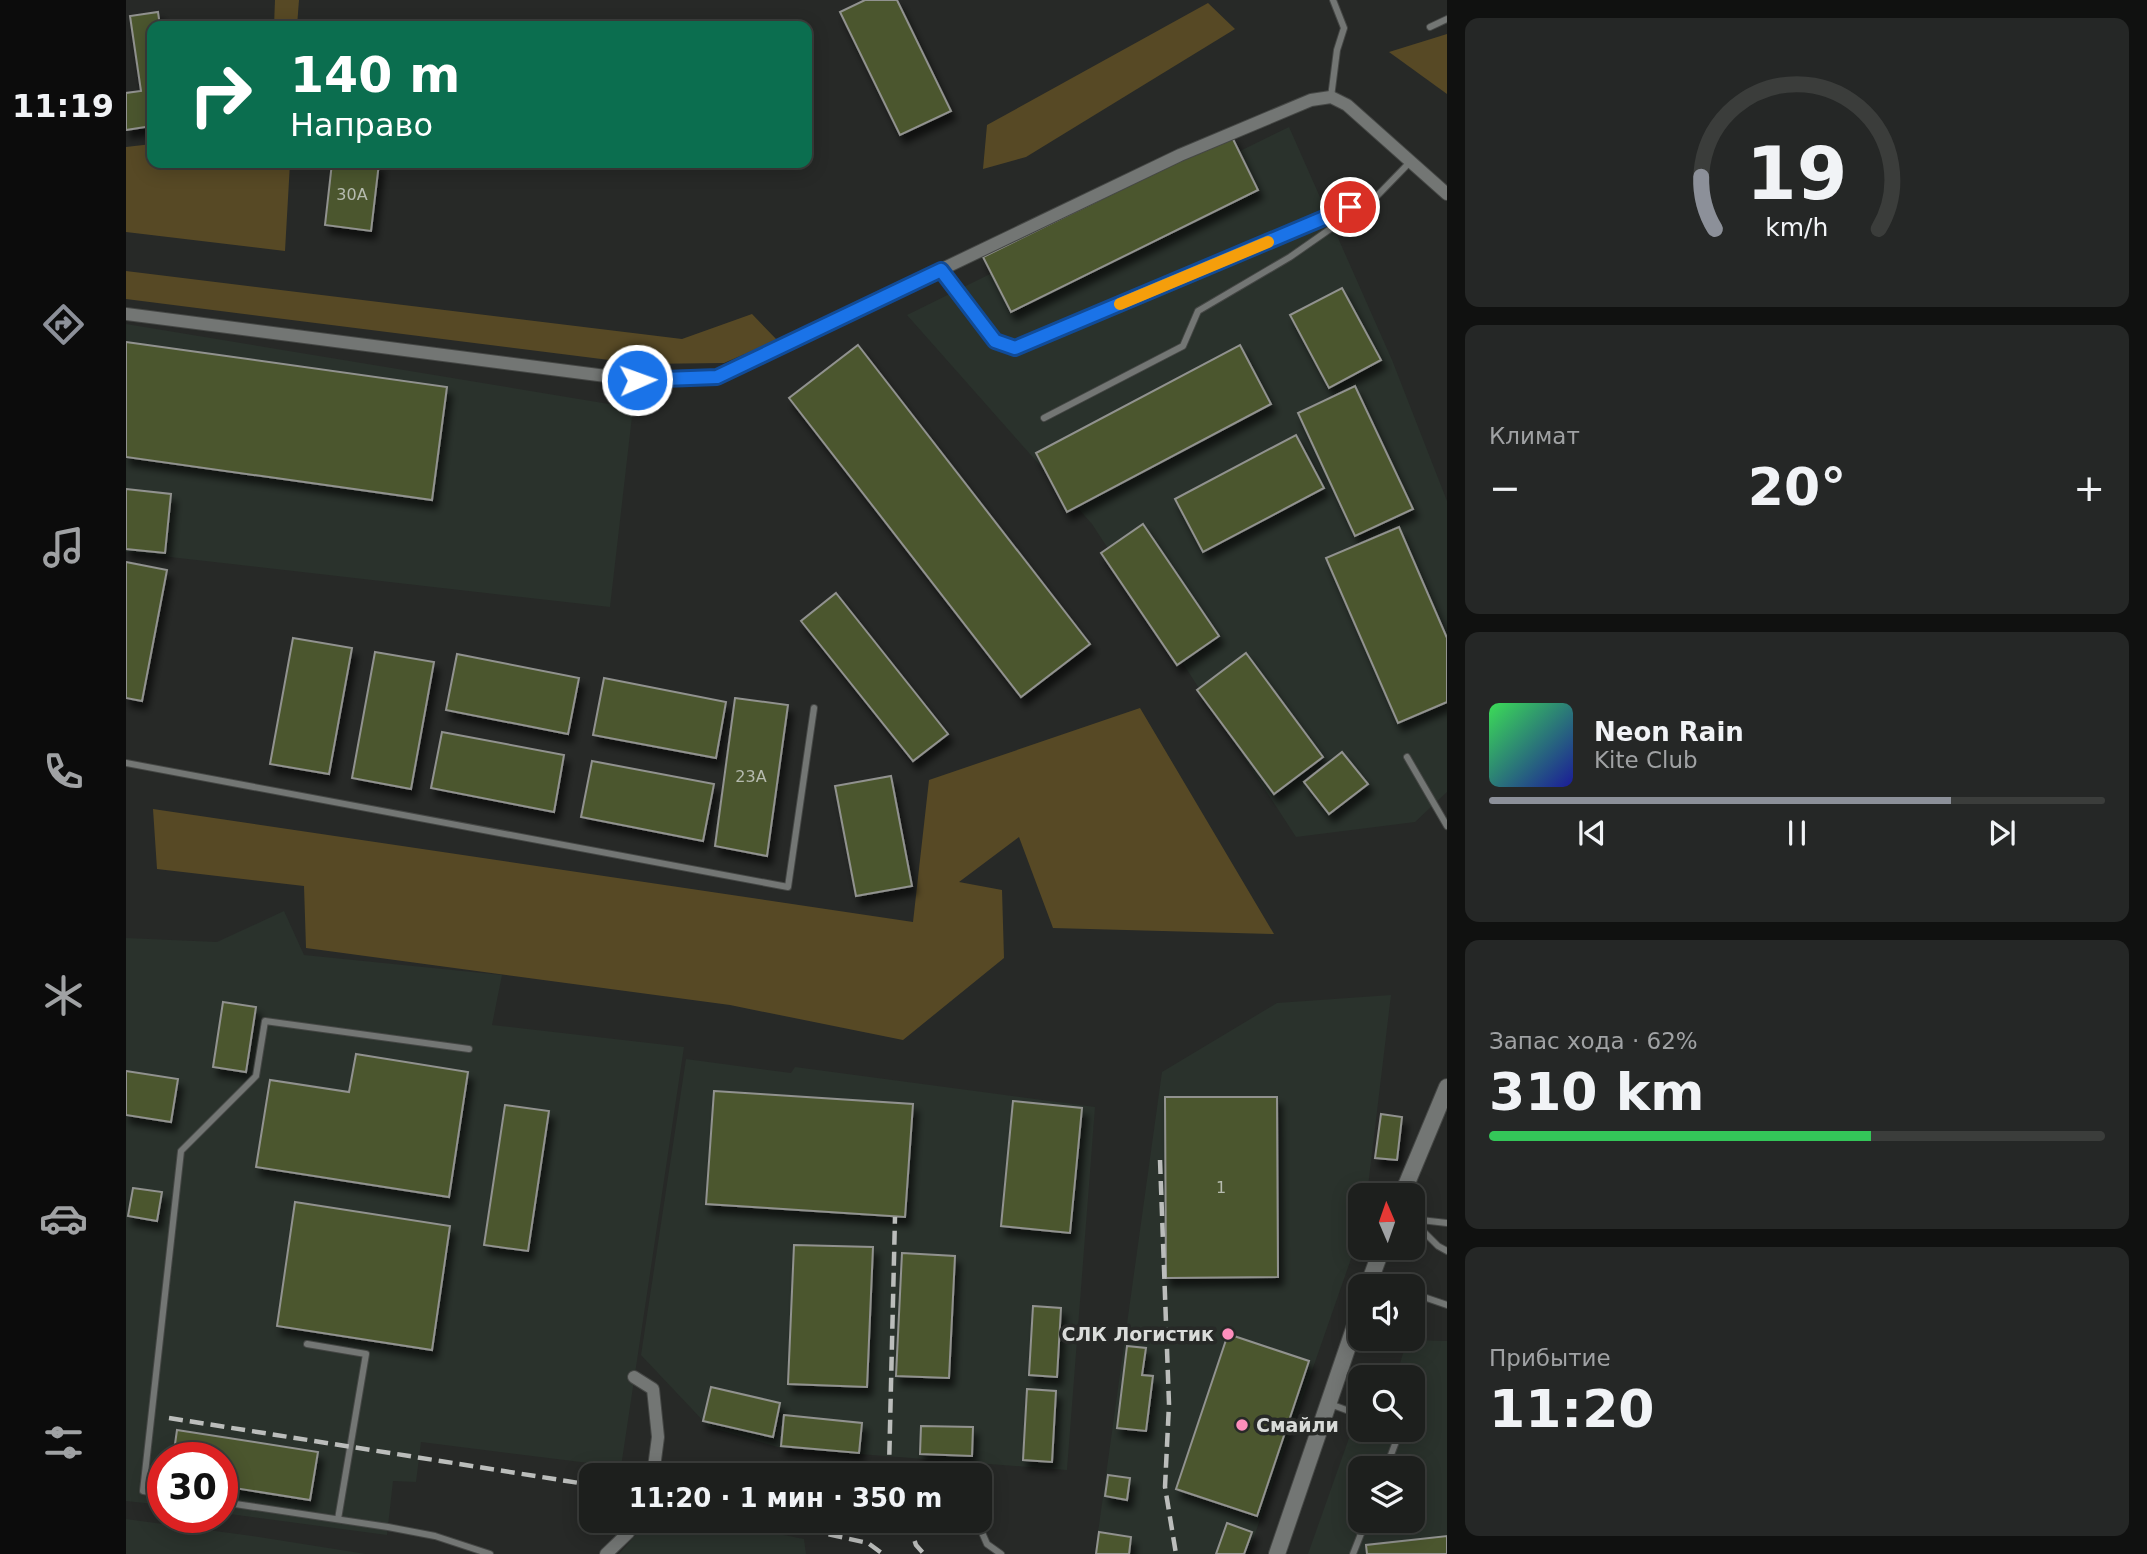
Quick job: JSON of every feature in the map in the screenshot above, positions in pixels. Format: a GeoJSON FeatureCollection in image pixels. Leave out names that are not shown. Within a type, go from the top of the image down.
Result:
{"type":"FeatureCollection","features":[{"type":"Feature","properties":{"kind":"street"},"geometry":{"type":"LineString","coordinates":[[126,314],[637,380],[717,377],[1180,155],[1311,100],[1331,97],[1348,105],[1447,194]]}},
{"type":"Feature","properties":{"kind":"street"},"geometry":{"type":"LineString","coordinates":[[1407,1183],[1447,1087]]}},
{"type":"Feature","properties":{"kind":"street"},"geometry":{"type":"LineString","coordinates":[[1276,1554],[1348,1346]]}},
{"type":"Feature","properties":{"kind":"street"},"geometry":{"type":"LineString","coordinates":[[634,1377],[653,1389],[658,1437],[655,1463]]}},
{"type":"Feature","properties":{"kind":"street"},"geometry":{"type":"LineString","coordinates":[[606,1554],[628,1533]]}},
{"type":"Feature","properties":{"kind":"lane"},"geometry":{"type":"LineString","coordinates":[[1331,97],[1337,50],[1344,29],[1332,0]]}},
{"type":"Feature","properties":{"kind":"lane"},"geometry":{"type":"LineString","coordinates":[[1430,27],[1447,19]]}},
{"type":"Feature","properties":{"kind":"lane"},"geometry":{"type":"LineString","coordinates":[[1044,418],[1183,346],[1198,311],[1290,257],[1376,197],[1410,162]]}},
{"type":"Feature","properties":{"kind":"lane"},"geometry":{"type":"LineString","coordinates":[[941,270],[995,341],[1015,348],[1376,197]]}},
{"type":"Feature","properties":{"kind":"lane"},"geometry":{"type":"LineString","coordinates":[[126,763],[788,887],[814,708]]}},
{"type":"Feature","properties":{"kind":"lane"},"geometry":{"type":"LineString","coordinates":[[1407,757],[1447,826]]}},
{"type":"Feature","properties":{"kind":"lane"},"geometry":{"type":"LineString","coordinates":[[148,1442],[181,1151],[256,1076],[265,1021],[468,1049]]}},
{"type":"Feature","properties":{"kind":"lane"},"geometry":{"type":"LineString","coordinates":[[1425,1220],[1447,1223]]}},
{"type":"Feature","properties":{"kind":"lane"},"geometry":{"type":"LineString","coordinates":[[1425,1232],[1447,1251]]}},
{"type":"Feature","properties":{"kind":"lane"},"geometry":{"type":"LineString","coordinates":[[1425,1298],[1447,1306]]}},
{"type":"Feature","properties":{"kind":"lane"},"geometry":{"type":"LineString","coordinates":[[307,1344],[366,1354],[338,1519]]}},
{"type":"Feature","properties":{"kind":"lane"},"geometry":{"type":"LineString","coordinates":[[1328,1403],[1348,1410]]}},
{"type":"Feature","properties":{"kind":"lane"},"geometry":{"type":"LineString","coordinates":[[147,1455],[143,1491],[147,1492]]}},
{"type":"Feature","properties":{"kind":"lane"},"geometry":{"type":"LineString","coordinates":[[238,1504],[435,1536],[490,1554]]}},
{"type":"Feature","properties":{"kind":"lane"},"geometry":{"type":"LineString","coordinates":[[982,1533],[987,1544],[1001,1554]]}},
{"type":"Feature","properties":{"kind":"lane"},"geometry":{"type":"LineString","coordinates":[[1353,1554],[1361,1533]]}},
{"type":"Feature","properties":{"kind":"shaded area"},"geometry":{"type":"Polygon","coordinates":[[[275,0],[299,0],[297,21],[274,21],[275,0]]]}},
{"type":"Feature","properties":{"kind":"shaded area"},"geometry":{"type":"Polygon","coordinates":[[[1208,3],[1235,29],[1026,157],[983,169],[987,125],[1208,3]]]}},
{"type":"Feature","properties":{"kind":"shaded area"},"geometry":{"type":"Polygon","coordinates":[[[1447,34],[1447,94],[1389,52],[1447,34]]]}},
{"type":"Feature","properties":{"kind":"shaded area"},"geometry":{"type":"Polygon","coordinates":[[[1289,127],[1392,360],[1447,501],[1447,792],[1415,822],[1296,837],[1092,524],[907,315],[1289,127]]]}},
{"type":"Feature","properties":{"kind":"shaded area"},"geometry":{"type":"Polygon","coordinates":[[[147,145],[147,168],[290,168],[285,251],[126,232],[126,147],[147,145]]]}},
{"type":"Feature","properties":{"kind":"shaded area"},"geometry":{"type":"Polygon","coordinates":[[[126,271],[682,339],[752,314],[777,340],[724,363],[641,364],[126,299],[126,271]]]}},
{"type":"Feature","properties":{"kind":"shaded area"},"geometry":{"type":"Polygon","coordinates":[[[126,324],[633,408],[610,607],[126,552],[126,324]]]}},
{"type":"Feature","properties":{"kind":"shaded area"},"geometry":{"type":"Polygon","coordinates":[[[1140,708],[1274,934],[1053,928],[1019,837],[959,882],[1002,890],[1004,958],[903,1040],[730,1005],[306,948],[304,886],[157,869],[153,809],[913,922],[929,780],[1140,708]]]}},
{"type":"Feature","properties":{"kind":"shaded area"},"geometry":{"type":"Polygon","coordinates":[[[284,911],[304,955],[502,975],[492,1025],[684,1047],[622,1463],[589,1463],[421,1442],[416,1482],[393,1481],[387,1535],[238,1515],[238,1442],[147,1442],[147,1503],[126,1501],[126,938],[217,942],[284,911]]]}},
{"type":"Feature","properties":{"kind":"shaded area"},"geometry":{"type":"Polygon","coordinates":[[[1391,995],[1368,1183],[1348,1183],[1348,1260],[1351,1260],[1248,1554],[1095,1554],[1162,1072],[1277,1003],[1391,995]]]}},
{"type":"Feature","properties":{"kind":"shaded area"},"geometry":{"type":"Polygon","coordinates":[[[686,1059],[791,1073],[795,1067],[1095,1107],[1067,1470],[781,1448],[709,1427],[641,1355],[686,1059]]]}},
{"type":"Feature","properties":{"kind":"shaded area"},"geometry":{"type":"Polygon","coordinates":[[[1425,1340],[1447,1341],[1447,1554],[1308,1554],[1348,1441],[1425,1442],[1425,1365],[1400,1365],[1404,1351],[1425,1351],[1425,1340]]]}},
{"type":"Feature","properties":{"kind":"shaded area"},"geometry":{"type":"Polygon","coordinates":[[[126,1519],[147,1522],[147,1533],[229,1533],[366,1554],[126,1554],[126,1519]]]}},
{"type":"Feature","properties":{"kind":"shaded area"},"geometry":{"type":"Polygon","coordinates":[[[637,1533],[774,1533],[804,1539],[806,1554],[619,1554],[637,1533]]]}},
{"type":"Feature","properties":{"kind":"building"},"geometry":{"type":"Polygon","coordinates":[[[865,0],[897,0],[951,111],[900,135],[840,12],[865,0]]]}},
{"type":"Feature","properties":{"kind":"building"},"geometry":{"type":"Polygon","coordinates":[[[158,12],[159,21],[147,21],[147,127],[126,130],[126,93],[141,91],[130,16],[158,12]]]}},
{"type":"Feature","properties":{"kind":"building"},"geometry":{"type":"Polygon","coordinates":[[[1231,135],[1258,190],[1011,312],[983,257],[1231,135]]]}},
{"type":"Feature","properties":{"kind":"building"},"geometry":{"type":"Polygon","coordinates":[[[331,168],[378,168],[371,231],[325,225],[331,168]]]}},
{"type":"Feature","properties":{"kind":"building"},"geometry":{"type":"Polygon","coordinates":[[[1342,288],[1381,360],[1329,388],[1290,315],[1342,288]]]}},
{"type":"Feature","properties":{"kind":"building"},"geometry":{"type":"Polygon","coordinates":[[[126,342],[447,387],[432,500],[126,457],[126,342]]]}},
{"type":"Feature","properties":{"kind":"building"},"geometry":{"type":"Polygon","coordinates":[[[858,345],[1090,644],[1021,697],[789,398],[858,345]]]}},
{"type":"Feature","properties":{"kind":"building"},"geometry":{"type":"Polygon","coordinates":[[[1240,345],[1271,404],[1067,512],[1036,453],[1240,345]]]}},
{"type":"Feature","properties":{"kind":"building"},"geometry":{"type":"Polygon","coordinates":[[[1355,386],[1413,509],[1355,536],[1298,413],[1355,386]]]}},
{"type":"Feature","properties":{"kind":"building"},"geometry":{"type":"Polygon","coordinates":[[[1296,435],[1324,488],[1203,552],[1175,499],[1296,435]]]}},
{"type":"Feature","properties":{"kind":"building"},"geometry":{"type":"Polygon","coordinates":[[[126,489],[171,494],[165,553],[126,549],[126,489]]]}},
{"type":"Feature","properties":{"kind":"building"},"geometry":{"type":"Polygon","coordinates":[[[1143,524],[1219,636],[1177,665],[1101,553],[1143,524]]]}},
{"type":"Feature","properties":{"kind":"building"},"geometry":{"type":"Polygon","coordinates":[[[1399,527],[1447,638],[1447,702],[1398,723],[1326,558],[1399,527]]]}},
{"type":"Feature","properties":{"kind":"building"},"geometry":{"type":"Polygon","coordinates":[[[126,562],[167,570],[142,701],[126,698],[126,562]]]}},
{"type":"Feature","properties":{"kind":"building"},"geometry":{"type":"Polygon","coordinates":[[[836,593],[948,734],[913,761],[801,621],[836,593]]]}},
{"type":"Feature","properties":{"kind":"building"},"geometry":{"type":"Polygon","coordinates":[[[293,638],[352,648],[329,774],[270,764],[293,638]]]}},
{"type":"Feature","properties":{"kind":"building"},"geometry":{"type":"Polygon","coordinates":[[[375,652],[434,662],[411,789],[352,778],[375,652]]]}},
{"type":"Feature","properties":{"kind":"building"},"geometry":{"type":"Polygon","coordinates":[[[1246,653],[1323,757],[1274,794],[1197,690],[1246,653]]]}},
{"type":"Feature","properties":{"kind":"building"},"geometry":{"type":"Polygon","coordinates":[[[457,654],[579,678],[568,734],[446,710],[457,654]]]}},
{"type":"Feature","properties":{"kind":"building"},"geometry":{"type":"Polygon","coordinates":[[[604,678],[726,702],[716,758],[593,735],[604,678]]]}},
{"type":"Feature","properties":{"kind":"building"},"geometry":{"type":"Polygon","coordinates":[[[735,698],[788,705],[767,856],[715,846],[735,698]]]}},
{"type":"Feature","properties":{"kind":"building"},"geometry":{"type":"Polygon","coordinates":[[[442,732],[564,755],[554,812],[431,788],[442,732]]]}},
{"type":"Feature","properties":{"kind":"building"},"geometry":{"type":"Polygon","coordinates":[[[1342,752],[1368,784],[1329,814],[1304,782],[1342,752]]]}},
{"type":"Feature","properties":{"kind":"building"},"geometry":{"type":"Polygon","coordinates":[[[592,761],[714,784],[703,841],[581,817],[592,761]]]}},
{"type":"Feature","properties":{"kind":"building"},"geometry":{"type":"Polygon","coordinates":[[[891,776],[912,886],[856,896],[835,786],[891,776]]]}},
{"type":"Feature","properties":{"kind":"building"},"geometry":{"type":"Polygon","coordinates":[[[223,1002],[256,1007],[246,1072],[213,1067],[223,1002]]]}},
{"type":"Feature","properties":{"kind":"building"},"geometry":{"type":"Polygon","coordinates":[[[356,1054],[468,1072],[449,1197],[256,1167],[270,1080],[349,1092],[356,1054]]]}},
{"type":"Feature","properties":{"kind":"building"},"geometry":{"type":"Polygon","coordinates":[[[126,1071],[178,1079],[171,1122],[126,1115],[126,1071]]]}},
{"type":"Feature","properties":{"kind":"building"},"geometry":{"type":"Polygon","coordinates":[[[714,1091],[913,1104],[905,1217],[706,1204],[714,1091]]]}},
{"type":"Feature","properties":{"kind":"building"},"geometry":{"type":"Polygon","coordinates":[[[1165,1097],[1277,1097],[1278,1277],[1166,1278],[1165,1097]]]}},
{"type":"Feature","properties":{"kind":"building"},"geometry":{"type":"Polygon","coordinates":[[[1013,1101],[1082,1108],[1070,1233],[1001,1226],[1013,1101]]]}},
{"type":"Feature","properties":{"kind":"building"},"geometry":{"type":"Polygon","coordinates":[[[505,1105],[549,1111],[528,1251],[484,1245],[505,1105]]]}},
{"type":"Feature","properties":{"kind":"building"},"geometry":{"type":"Polygon","coordinates":[[[1381,1114],[1402,1117],[1397,1160],[1375,1158],[1381,1114]]]}},
{"type":"Feature","properties":{"kind":"building"},"geometry":{"type":"Polygon","coordinates":[[[133,1188],[162,1192],[157,1221],[128,1216],[133,1188]]]}},
{"type":"Feature","properties":{"kind":"building"},"geometry":{"type":"Polygon","coordinates":[[[295,1202],[450,1226],[432,1350],[277,1326],[295,1202]]]}},
{"type":"Feature","properties":{"kind":"building"},"geometry":{"type":"Polygon","coordinates":[[[794,1245],[873,1247],[867,1387],[788,1384],[794,1245]]]}},
{"type":"Feature","properties":{"kind":"building"},"geometry":{"type":"Polygon","coordinates":[[[902,1253],[955,1256],[949,1378],[896,1376],[902,1253]]]}},
{"type":"Feature","properties":{"kind":"building"},"geometry":{"type":"Polygon","coordinates":[[[1033,1306],[1061,1308],[1057,1377],[1029,1375],[1033,1306]]]}},
{"type":"Feature","properties":{"kind":"building","name":"Смайли"},"geometry":{"type":"Polygon","coordinates":[[[1228,1334],[1309,1361],[1257,1516],[1176,1489],[1228,1334]]]}},
{"type":"Feature","properties":{"kind":"building"},"geometry":{"type":"Polygon","coordinates":[[[1127,1346],[1146,1348],[1142,1375],[1153,1376],[1146,1431],[1117,1428],[1127,1346]]]}},
{"type":"Feature","properties":{"kind":"building"},"geometry":{"type":"Polygon","coordinates":[[[711,1387],[780,1403],[773,1437],[703,1421],[711,1387]]]}},
{"type":"Feature","properties":{"kind":"building"},"geometry":{"type":"Polygon","coordinates":[[[1027,1389],[1056,1391],[1052,1462],[1023,1460],[1027,1389]]]}},
{"type":"Feature","properties":{"kind":"building"},"geometry":{"type":"Polygon","coordinates":[[[784,1415],[862,1423],[859,1453],[781,1446],[784,1415]]]}},
{"type":"Feature","properties":{"kind":"building"},"geometry":{"type":"Polygon","coordinates":[[[921,1426],[973,1427],[972,1456],[920,1454],[921,1426]]]}},
{"type":"Feature","properties":{"kind":"building"},"geometry":{"type":"Polygon","coordinates":[[[177,1430],[318,1452],[310,1500],[238,1489],[238,1442],[175,1442],[177,1430]]]}},
{"type":"Feature","properties":{"kind":"building"},"geometry":{"type":"Polygon","coordinates":[[[1108,1475],[1130,1478],[1127,1500],[1105,1496],[1108,1475]]]}},
{"type":"Feature","properties":{"kind":"building"},"geometry":{"type":"Polygon","coordinates":[[[1227,1523],[1252,1532],[1244,1554],[1216,1554],[1227,1523]]]}},
{"type":"Feature","properties":{"kind":"building"},"geometry":{"type":"Polygon","coordinates":[[[1099,1532],[1131,1537],[1129,1554],[1096,1554],[1099,1532]]]}},
{"type":"Feature","properties":{"kind":"building"},"geometry":{"type":"Polygon","coordinates":[[[1447,1536],[1447,1554],[1367,1554],[1366,1545],[1447,1536]]]}},
{"type":"Feature","properties":{"kind":"railway"},"geometry":{"type":"LineString","coordinates":[[1160,1160],[1169,1404],[1165,1487],[1176,1554]]}},
{"type":"Feature","properties":{"kind":"railway"},"geometry":{"type":"LineString","coordinates":[[889,1463],[895,1217]]}},
{"type":"Feature","properties":{"kind":"railway"},"geometry":{"type":"LineString","coordinates":[[169,1418],[579,1483]]}},
{"type":"Feature","properties":{"kind":"railway"},"geometry":{"type":"LineString","coordinates":[[822,1533],[868,1543],[883,1554]]}},
{"type":"Feature","properties":{"kind":"railway"},"geometry":{"type":"LineString","coordinates":[[912,1533],[916,1545],[924,1554]]}},
{"type":"Feature","properties":{"kind":"slow traffic"},"geometry":{"type":"LineString","coordinates":[[1120,304],[1268,242]]}},
{"type":"Feature","properties":{"kind":"place","name":"СЛК Логистик"},"geometry":{"type":"Point","coordinates":[1228,1334]}},
{"type":"Feature","properties":{"kind":"place","name":"Смайли"},"geometry":{"type":"Point","coordinates":[1242,1425]}},
{"type":"Feature","properties":{"kind":"route"},"geometry":{"type":"LineString","coordinates":[[637,380],[717,377],[941,270],[995,341],[1015,348],[1350,207]]}}]}
